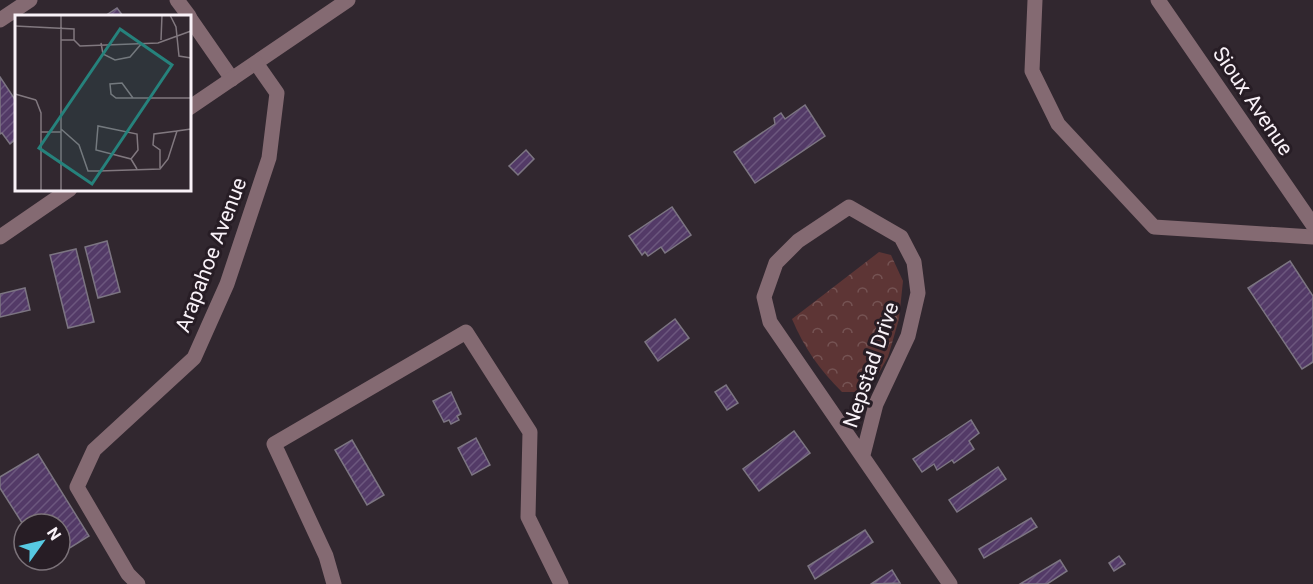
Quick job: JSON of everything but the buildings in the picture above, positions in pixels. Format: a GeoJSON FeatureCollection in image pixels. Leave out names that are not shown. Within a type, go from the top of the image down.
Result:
{"type":"FeatureCollection","features":[{"type":"Feature","properties":{"kind":"street"},"geometry":{"type":"LineString","coordinates":[[0,20],[30,0]]}},
{"type":"Feature","properties":{"kind":"street"},"geometry":{"type":"LineString","coordinates":[[177,0],[188,15]]}},
{"type":"Feature","properties":{"kind":"street"},"geometry":{"type":"LineString","coordinates":[[190,107],[348,0]]}},
{"type":"Feature","properties":{"kind":"street"},"geometry":{"type":"LineString","coordinates":[[1035,0],[1032,70],[1058,124],[1154,227],[1313,237]]}},
{"type":"Feature","properties":{"kind":"street","name":"Sioux Avenue"},"geometry":{"type":"LineString","coordinates":[[1158,0],[1313,225]]}},
{"type":"Feature","properties":{"kind":"street"},"geometry":{"type":"LineString","coordinates":[[190,18],[232,79]]}},
{"type":"Feature","properties":{"kind":"street","name":"Arapahoe Avenue"},"geometry":{"type":"LineString","coordinates":[[138,584],[128,573],[77,487],[93,450],[194,358],[226,284],[269,158],[277,93],[256,63]]}},
{"type":"Feature","properties":{"kind":"street"},"geometry":{"type":"LineString","coordinates":[[0,237],[69,190]]}},
{"type":"Feature","properties":{"kind":"street","name":"Nepstad Drive"},"geometry":{"type":"LineString","coordinates":[[863,455],[876,404],[908,336],[918,293],[914,262],[901,237],[849,207],[798,241],[776,263],[764,297],[770,322],[950,584]]}},
{"type":"Feature","properties":{"kind":"street"},"geometry":{"type":"LineString","coordinates":[[334,584],[326,556],[274,444],[466,332],[530,432],[528,517],[561,584]]}},
{"type":"Feature","properties":{"kind":"green space"},"geometry":{"type":"Polygon","coordinates":[[[879,252],[891,255],[903,281],[899,319],[888,357],[868,392],[842,392],[813,358],[792,319],[879,252]]]}}]}
